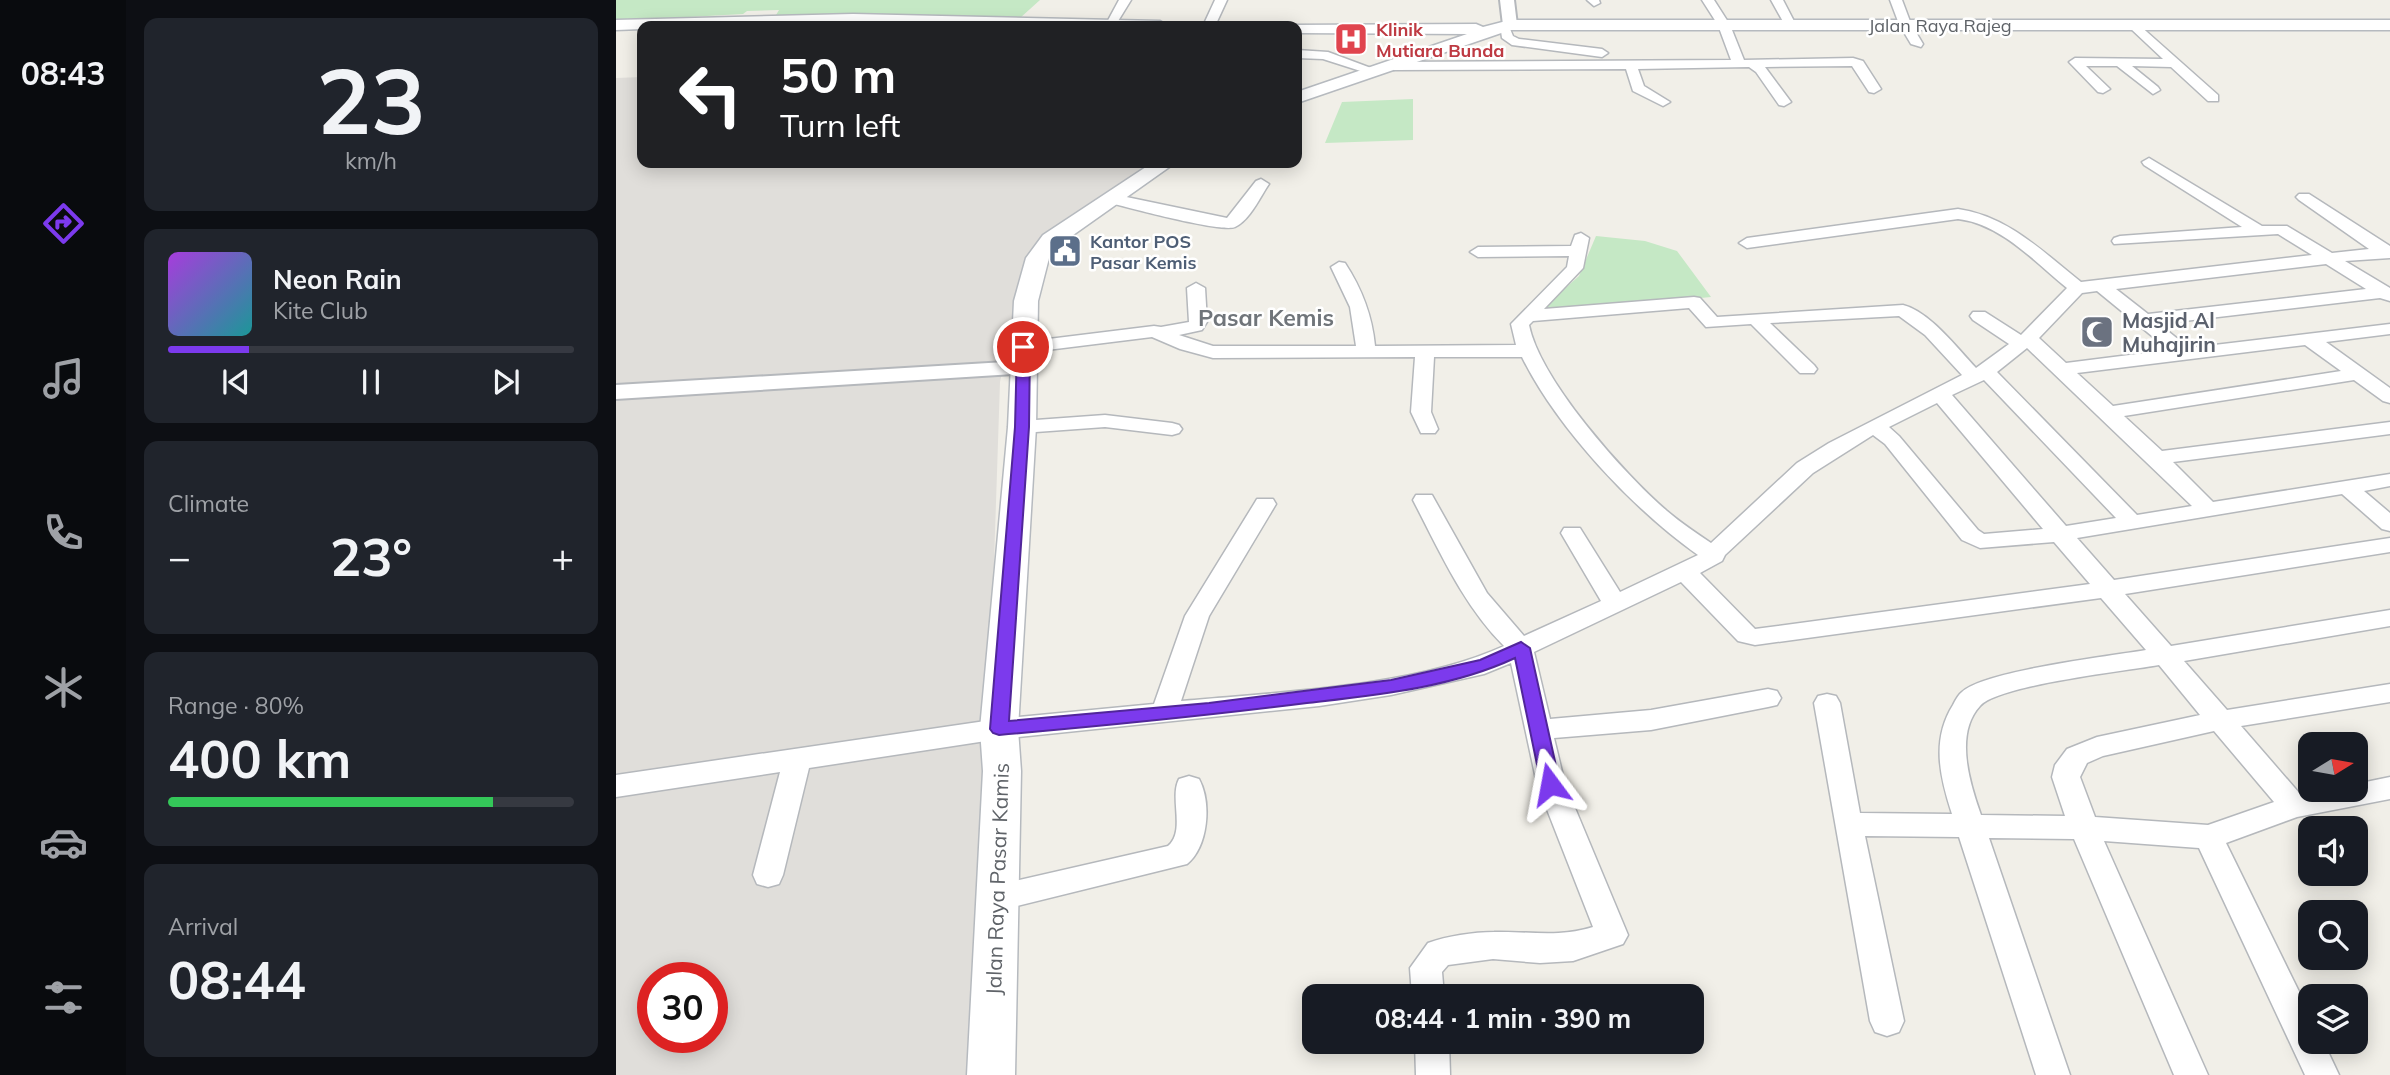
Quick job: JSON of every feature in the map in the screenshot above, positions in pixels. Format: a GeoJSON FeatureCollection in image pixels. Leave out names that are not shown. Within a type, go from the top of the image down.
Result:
{"type":"FeatureCollection","features":[{"type":"Feature","properties":{"kind":"main road"},"geometry":{"type":"LineString","coordinates":[[813,21],[949,21]]}},
{"type":"Feature","properties":{"kind":"main road","name":"Jalan Raya Rajeg"},"geometry":{"type":"LineString","coordinates":[[1502,27],[2138,22],[2390,25]]}},
{"type":"Feature","properties":{"kind":"main road"},"geometry":{"type":"LineString","coordinates":[[616,24],[637,24]]}},
{"type":"Feature","properties":{"kind":"main road"},"geometry":{"type":"LineString","coordinates":[[1302,28],[1502,27]]}},
{"type":"Feature","properties":{"kind":"main road"},"geometry":{"type":"LineString","coordinates":[[1302,96],[1502,27]]}},
{"type":"Feature","properties":{"kind":"main road","name":"Jalan Raya Pasar Kamis"},"geometry":{"type":"LineString","coordinates":[[991,1075],[1002,771],[999,729],[1022,427],[1026,301],[1038,258],[1051,240],[1158,168]]}},
{"type":"Feature","properties":{"kind":"street"},"geometry":{"type":"LineString","coordinates":[[1112,21],[1125,0]]}},
{"type":"Feature","properties":{"kind":"street"},"geometry":{"type":"LineString","coordinates":[[1211,21],[1221,0]]}},
{"type":"Feature","properties":{"kind":"street"},"geometry":{"type":"LineString","coordinates":[[1507,0],[1502,27],[1511,41],[1564,50],[1636,55],[1855,62],[1874,89]]}},
{"type":"Feature","properties":{"kind":"street"},"geometry":{"type":"LineString","coordinates":[[1708,0],[1741,60]]}},
{"type":"Feature","properties":{"kind":"street"},"geometry":{"type":"LineString","coordinates":[[1777,0],[1790,25]]}},
{"type":"Feature","properties":{"kind":"street"},"geometry":{"type":"LineString","coordinates":[[1896,0],[1905,24],[1917,44]]}},
{"type":"Feature","properties":{"kind":"street"},"geometry":{"type":"LineString","coordinates":[[2138,22],[2181,71],[2205,88],[2213,98]]}},
{"type":"Feature","properties":{"kind":"street"},"geometry":{"type":"LineString","coordinates":[[1302,54],[1324,55],[1373,72]]}},
{"type":"Feature","properties":{"kind":"street"},"geometry":{"type":"LineString","coordinates":[[1394,66],[1631,66],[1741,60],[1760,69],[1783,102]]}},
{"type":"Feature","properties":{"kind":"street"},"geometry":{"type":"LineString","coordinates":[[2118,61],[2153,90]]}},
{"type":"Feature","properties":{"kind":"street"},"geometry":{"type":"LineString","coordinates":[[2103,89],[2075,62],[2176,63]]}},
{"type":"Feature","properties":{"kind":"street"},"geometry":{"type":"LineString","coordinates":[[1631,66],[1638,88],[1663,102]]}},
{"type":"Feature","properties":{"kind":"street"},"geometry":{"type":"LineString","coordinates":[[2149,162],[2258,230],[2261,234],[2251,236],[2288,264]]}},
{"type":"Feature","properties":{"kind":"street"},"geometry":{"type":"LineString","coordinates":[[1112,199],[1199,219],[1230,223],[1239,216],[1261,184]]}},
{"type":"Feature","properties":{"kind":"street"},"geometry":{"type":"LineString","coordinates":[[2304,197],[2388,253]]}},
{"type":"Feature","properties":{"kind":"street"},"geometry":{"type":"LineString","coordinates":[[1748,243],[1841,228],[1973,214],[1991,220],[2077,288]]}},
{"type":"Feature","properties":{"kind":"street"},"geometry":{"type":"LineString","coordinates":[[2120,241],[2281,229],[2387,294]]}},
{"type":"Feature","properties":{"kind":"street"},"geometry":{"type":"LineString","coordinates":[[1478,252],[1580,244],[1575,268],[1520,324],[1519,330],[1528,351],[1596,450],[1656,514],[1714,556]]}},
{"type":"Feature","properties":{"kind":"street"},"geometry":{"type":"LineString","coordinates":[[616,786],[999,729],[1164,714],[1391,686],[1484,665],[1714,556],[1805,468],[1836,447],[1979,373],[2025,341],[2077,288],[2388,253]]}},
{"type":"Feature","properties":{"kind":"street"},"geometry":{"type":"LineString","coordinates":[[1339,267],[1356,296],[1364,318],[1366,350]]}},
{"type":"Feature","properties":{"kind":"street"},"geometry":{"type":"LineString","coordinates":[[2101,285],[2185,354]]}},
{"type":"Feature","properties":{"kind":"street"},"geometry":{"type":"LineString","coordinates":[[616,392],[1023,358],[1142,331],[1161,333],[1196,326],[1196,288]]}},
{"type":"Feature","properties":{"kind":"street"},"geometry":{"type":"LineString","coordinates":[[2145,320],[2387,294]]}},
{"type":"Feature","properties":{"kind":"street"},"geometry":{"type":"LineString","coordinates":[[1529,316],[1695,302],[1712,323],[1903,310],[1979,373],[2133,523]]}},
{"type":"Feature","properties":{"kind":"street"},"geometry":{"type":"LineString","coordinates":[[1979,316],[2025,341],[2061,369],[2157,458],[2209,511]]}},
{"type":"Feature","properties":{"kind":"street"},"geometry":{"type":"LineString","coordinates":[[1755,318],[1807,369]]}},
{"type":"Feature","properties":{"kind":"street"},"geometry":{"type":"LineString","coordinates":[[2061,369],[2390,329]]}},
{"type":"Feature","properties":{"kind":"street"},"geometry":{"type":"LineString","coordinates":[[2368,331],[2390,346]]}},
{"type":"Feature","properties":{"kind":"street"},"geometry":{"type":"LineString","coordinates":[[1161,333],[1186,345],[1213,352],[1528,351]]}},
{"type":"Feature","properties":{"kind":"street"},"geometry":{"type":"LineString","coordinates":[[2308,338],[2390,397]]}},
{"type":"Feature","properties":{"kind":"street"},"geometry":{"type":"LineString","coordinates":[[1425,351],[1421,412],[1428,429]]}},
{"type":"Feature","properties":{"kind":"street"},"geometry":{"type":"LineString","coordinates":[[2107,413],[2357,373]]}},
{"type":"Feature","properties":{"kind":"street"},"geometry":{"type":"LineString","coordinates":[[1940,394],[2294,806]]}},
{"type":"Feature","properties":{"kind":"street"},"geometry":{"type":"LineString","coordinates":[[1022,427],[1105,421],[1172,429]]}},
{"type":"Feature","properties":{"kind":"street"},"geometry":{"type":"LineString","coordinates":[[1875,426],[1892,440],[1970,535],[1980,541],[2061,534],[2390,480]]}},
{"type":"Feature","properties":{"kind":"street"},"geometry":{"type":"LineString","coordinates":[[2157,458],[2390,428]]}},
{"type":"Feature","properties":{"kind":"street"},"geometry":{"type":"LineString","coordinates":[[2346,487],[2390,524]]}},
{"type":"Feature","properties":{"kind":"street"},"geometry":{"type":"LineString","coordinates":[[1424,500],[1471,586],[1508,637],[1521,648],[1550,784],[1612,936],[1573,947],[1540,949],[1493,945],[1439,953],[1426,968],[1427,984]]}},
{"type":"Feature","properties":{"kind":"street"},"geometry":{"type":"LineString","coordinates":[[1164,714],[1197,616],[1265,504]]}},
{"type":"Feature","properties":{"kind":"street"},"geometry":{"type":"LineString","coordinates":[[1572,533],[1615,604]]}},
{"type":"Feature","properties":{"kind":"street"},"geometry":{"type":"LineString","coordinates":[[1685,572],[1751,637],[2108,589],[2390,545]]}},
{"type":"Feature","properties":{"kind":"street"},"geometry":{"type":"LineString","coordinates":[[2053,1075],[1959,792],[1951,753],[1958,719],[1971,698],[1990,688],[2038,677],[2390,618]]}},
{"type":"Feature","properties":{"kind":"street"},"geometry":{"type":"LineString","coordinates":[[2191,1075],[2084,828],[2066,777],[2069,765],[2077,756],[2097,747],[2222,720],[2390,693]]}},
{"type":"Feature","properties":{"kind":"street"},"geometry":{"type":"LineString","coordinates":[[1538,731],[1577,725],[1651,720],[1768,698]]}},
{"type":"Feature","properties":{"kind":"street"},"geometry":{"type":"LineString","coordinates":[[1827,703],[1887,1021]]}},
{"type":"Feature","properties":{"kind":"street"},"geometry":{"type":"LineString","coordinates":[[768,875],[797,759]]}},
{"type":"Feature","properties":{"kind":"street"},"geometry":{"type":"LineString","coordinates":[[997,898],[1177,856],[1184,852],[1189,842],[1189,787]]}},
{"type":"Feature","properties":{"kind":"street"},"geometry":{"type":"LineString","coordinates":[[1848,824],[2084,828],[2209,837],[2294,806],[2390,789]]}},
{"type":"Feature","properties":{"kind":"street"},"geometry":{"type":"LineString","coordinates":[[2209,837],[2322,1075]]}},
{"type":"Feature","properties":{"kind":"street"},"geometry":{"type":"LineString","coordinates":[[1432,1054],[1433,1075]]}},
{"type":"Feature","properties":{"kind":"shaded area"},"geometry":{"type":"Polygon","coordinates":[[[637,77],[637,168],[1149,168],[1028,254],[1000,382],[977,1075],[616,1075],[616,78],[637,77]]]}},
{"type":"Feature","properties":{"kind":"green space"},"geometry":{"type":"Polygon","coordinates":[[[616,0],[1040,0],[1020,18],[776,15],[779,10],[616,21],[616,0]]]}},
{"type":"Feature","properties":{"kind":"green space"},"geometry":{"type":"Polygon","coordinates":[[[1413,99],[1413,140],[1325,143],[1342,102],[1413,99]]]}},
{"type":"Feature","properties":{"kind":"green space"},"geometry":{"type":"Polygon","coordinates":[[[1596,236],[1645,241],[1677,251],[1711,297],[1536,314],[1579,276],[1596,236]]]}},
{"type":"Feature","properties":{"kind":"place","name":"Klinik Mutiara Bunda"},"geometry":{"type":"Point","coordinates":[1351,39]}},
{"type":"Feature","properties":{"kind":"place","name":"Kantor POS Pasar Kemis"},"geometry":{"type":"Point","coordinates":[1065,251]}},
{"type":"Feature","properties":{"kind":"place","name":"Masjid Al Muhajirin"},"geometry":{"type":"Point","coordinates":[2097,332]}},
{"type":"Feature","properties":{"kind":"district","name":"Pasar Kemis"},"geometry":{"type":"Point","coordinates":[1266,317]}},
{"type":"Feature","properties":{"kind":"route"},"geometry":{"type":"LineString","coordinates":[[1023,347],[1022,427],[999,729],[1319,697],[1391,686],[1484,665],[1521,648],[1550,784]]}}]}
